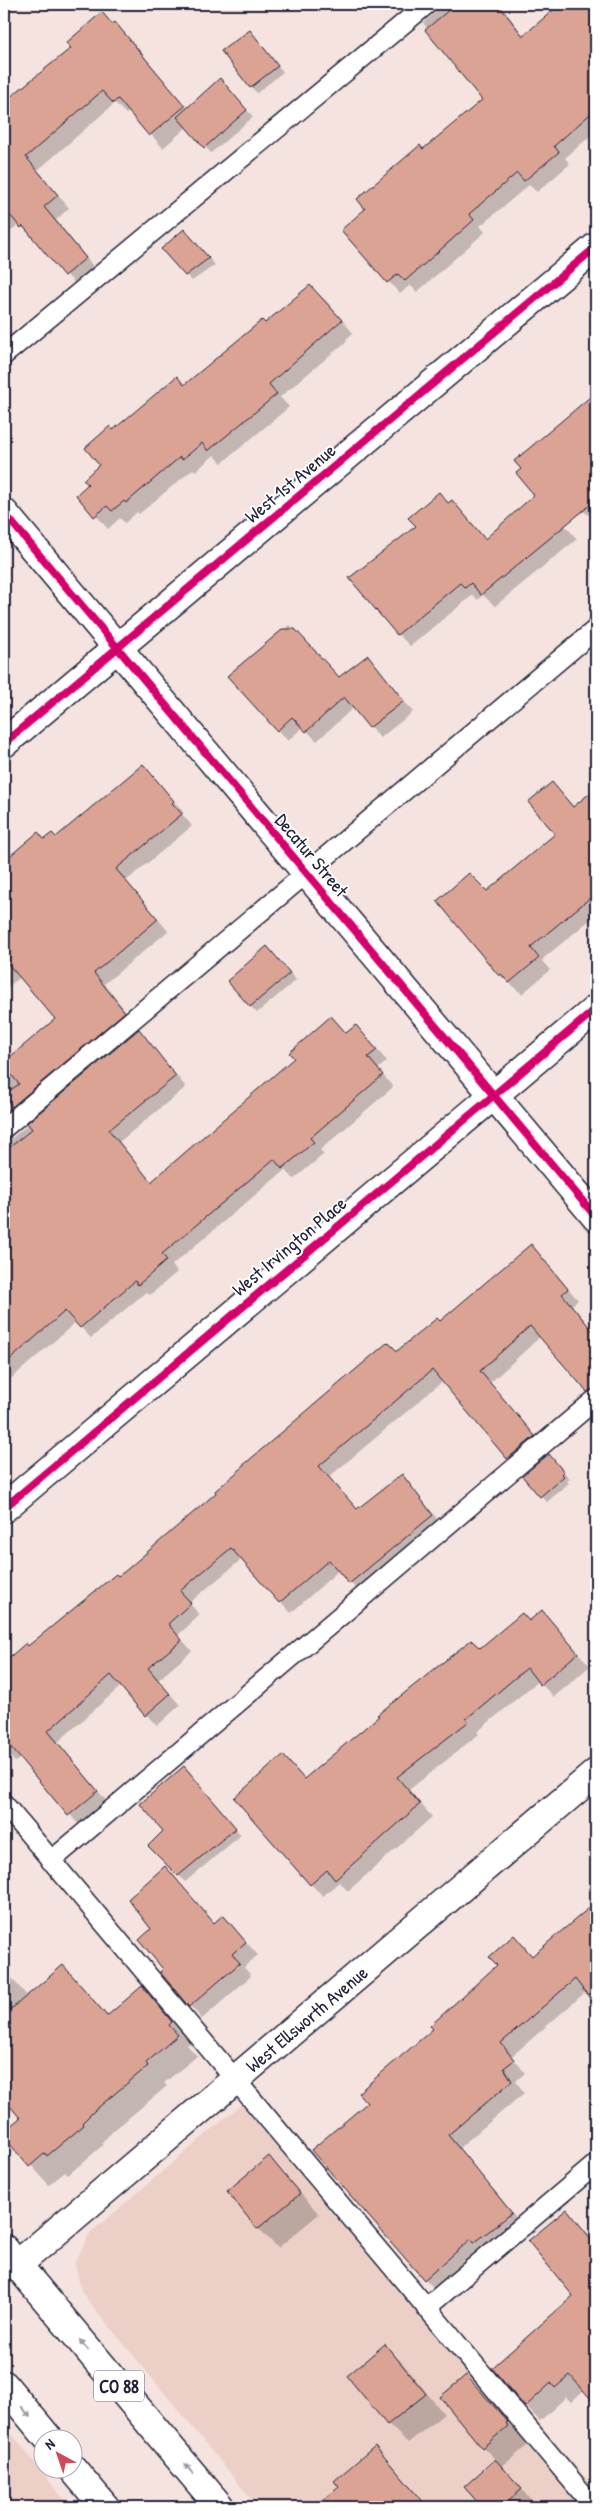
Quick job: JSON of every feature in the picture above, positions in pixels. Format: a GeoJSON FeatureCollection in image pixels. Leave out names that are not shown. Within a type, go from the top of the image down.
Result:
{"type":"FeatureCollection","features":[{"type":"Feature","properties":{"kind":"street","name":"West 1st Avenue"},"geometry":{"type":"LineString","coordinates":[[4,743],[596,247]]}},
{"type":"Feature","properties":{"kind":"street","name":"Decatur Street"},"geometry":{"type":"LineString","coordinates":[[4,513],[596,1217]]}},
{"type":"Feature","properties":{"kind":"street","name":"West Irvington Place"},"geometry":{"type":"LineString","coordinates":[[4,1508],[596,1009]]}},
{"type":"Feature","properties":{"kind":"street","name":"West Ellsworth Avenue"},"geometry":{"type":"LineString","coordinates":[[8,2259],[234,2081],[596,1773]]}},
{"type":"Feature","properties":{"kind":"street","name":"CO 88"},"geometry":{"type":"LineString","coordinates":[[8,2259],[220,2507]]}},
{"type":"Feature","properties":{"kind":"street"},"geometry":{"type":"LineString","coordinates":[[4,2385],[40,2428]]}},
{"type":"Feature","properties":{"kind":"street"},"geometry":{"type":"LineString","coordinates":[[80,2478],[105,2507]]}},
{"type":"Feature","properties":{"kind":"lane"},"geometry":{"type":"LineString","coordinates":[[4,355],[427,4]]}},
{"type":"Feature","properties":{"kind":"lane"},"geometry":{"type":"LineString","coordinates":[[4,1128],[305,872],[596,629]]}},
{"type":"Feature","properties":{"kind":"lane"},"geometry":{"type":"LineString","coordinates":[[51,1861],[596,1399]]}},
{"type":"Feature","properties":{"kind":"lane"},"geometry":{"type":"LineString","coordinates":[[4,1804],[234,2081],[594,2507]]}},
{"type":"Feature","properties":{"kind":"lane"},"geometry":{"type":"LineString","coordinates":[[426,2308],[596,2164]]}},
{"type":"Feature","properties":{"kind":"shaded area"},"geometry":{"type":"Polygon","coordinates":[[[256,2092],[596,2490],[596,2503],[591,2507],[258,2507],[82,2293],[75,2263],[90,2233],[256,2092]]]}},
{"type":"Feature","properties":{"kind":"shaded area"},"geometry":{"type":"Polygon","coordinates":[[[4,2424],[32,2459],[32,2478],[47,2478],[70,2507],[4,2507],[4,2424]]]}},
{"type":"Feature","properties":{"kind":"building"},"geometry":{"type":"Polygon","coordinates":[[[456,4],[498,4],[523,36],[560,4],[596,4],[596,109],[554,146],[559,152],[524,181],[517,173],[469,214],[474,220],[405,281],[398,274],[387,283],[341,230],[365,209],[357,199],[420,145],[423,149],[482,100],[425,30],[456,4]]]}},
{"type":"Feature","properties":{"kind":"building"},"geometry":{"type":"Polygon","coordinates":[[[102,12],[112,24],[115,22],[185,106],[149,136],[118,99],[113,103],[102,91],[26,157],[58,195],[44,207],[86,258],[64,276],[23,226],[21,228],[4,208],[4,102],[71,48],[66,43],[102,12]]]}},
{"type":"Feature","properties":{"kind":"building"},"geometry":{"type":"Polygon","coordinates":[[[250,30],[278,66],[250,88],[221,51],[250,30]]]}},
{"type":"Feature","properties":{"kind":"building"},"geometry":{"type":"Polygon","coordinates":[[[220,78],[247,110],[204,148],[177,117],[220,78]]]}},
{"type":"Feature","properties":{"kind":"building"},"geometry":{"type":"Polygon","coordinates":[[[184,229],[209,258],[185,276],[161,249],[184,229]]]}},
{"type":"Feature","properties":{"kind":"building"},"geometry":{"type":"Polygon","coordinates":[[[310,285],[342,320],[269,384],[277,394],[208,451],[202,443],[182,460],[180,457],[126,503],[124,501],[112,511],[107,506],[94,517],[76,495],[88,484],[83,480],[99,465],[85,448],[110,426],[113,430],[177,376],[184,385],[262,320],[265,323],[310,285]]]}},
{"type":"Feature","properties":{"kind":"building"},"geometry":{"type":"Polygon","coordinates":[[[596,392],[596,500],[481,595],[471,583],[465,588],[460,583],[397,635],[349,578],[416,526],[408,518],[439,492],[448,503],[452,500],[485,539],[534,495],[516,473],[521,469],[514,461],[596,392]]]}},
{"type":"Feature","properties":{"kind":"building"},"geometry":{"type":"Polygon","coordinates":[[[283,629],[295,629],[339,677],[368,655],[404,701],[369,728],[344,697],[306,732],[292,717],[277,731],[227,676],[283,629]]]}},
{"type":"Feature","properties":{"kind":"building"},"geometry":{"type":"Polygon","coordinates":[[[143,764],[174,801],[172,803],[182,814],[116,869],[158,919],[94,973],[125,1012],[12,1107],[4,1095],[19,1084],[4,1066],[4,1062],[55,1019],[4,959],[4,861],[38,832],[44,839],[52,833],[56,837],[143,764]]]}},
{"type":"Feature","properties":{"kind":"building"},"geometry":{"type":"Polygon","coordinates":[[[552,782],[573,807],[596,788],[596,893],[533,945],[531,948],[539,958],[509,983],[501,974],[499,976],[437,901],[469,873],[487,891],[555,834],[528,802],[552,782]]]}},
{"type":"Feature","properties":{"kind":"building"},"geometry":{"type":"Polygon","coordinates":[[[267,946],[290,973],[250,1007],[227,981],[267,946]]]}},
{"type":"Feature","properties":{"kind":"building"},"geometry":{"type":"Polygon","coordinates":[[[331,1016],[346,1033],[356,1025],[377,1050],[368,1057],[383,1075],[310,1138],[314,1142],[282,1169],[274,1159],[162,1254],[167,1260],[138,1285],[135,1281],[80,1328],[65,1311],[4,1365],[4,1152],[32,1129],[27,1123],[139,1029],[176,1076],[109,1130],[151,1182],[294,1058],[289,1053],[331,1016]]]}},
{"type":"Feature","properties":{"kind":"building"},"geometry":{"type":"Polygon","coordinates":[[[531,1244],[568,1289],[562,1294],[596,1335],[596,1388],[587,1392],[530,1326],[480,1371],[535,1436],[507,1459],[432,1370],[319,1466],[357,1509],[402,1474],[433,1515],[349,1584],[329,1560],[279,1603],[231,1548],[180,1591],[191,1603],[168,1624],[182,1640],[148,1668],[170,1694],[145,1716],[111,1675],[48,1731],[98,1791],[68,1816],[4,1739],[4,1662],[26,1643],[28,1646],[116,1574],[118,1576],[124,1572],[216,1493],[215,1491],[241,1467],[388,1342],[397,1351],[437,1318],[440,1321],[531,1244]]]}},
{"type":"Feature","properties":{"kind":"building"},"geometry":{"type":"Polygon","coordinates":[[[549,1454],[564,1472],[562,1474],[564,1476],[540,1497],[522,1476],[549,1454]]]}},
{"type":"Feature","properties":{"kind":"building"},"geometry":{"type":"Polygon","coordinates":[[[542,1610],[578,1653],[540,1685],[527,1668],[466,1719],[468,1722],[397,1777],[420,1804],[335,1880],[327,1870],[310,1885],[234,1798],[283,1755],[304,1779],[379,1716],[377,1715],[471,1640],[480,1648],[522,1613],[529,1621],[542,1610]]]}},
{"type":"Feature","properties":{"kind":"building"},"geometry":{"type":"Polygon","coordinates":[[[184,1766],[236,1828],[178,1876],[148,1846],[163,1831],[140,1804],[184,1766]]]}},
{"type":"Feature","properties":{"kind":"building"},"geometry":{"type":"Polygon","coordinates":[[[165,1866],[214,1923],[223,1915],[246,1942],[232,1954],[240,1963],[189,2007],[160,1972],[163,1969],[139,1940],[151,1929],[128,1899],[165,1866]]]}},
{"type":"Feature","properties":{"kind":"building"},"geometry":{"type":"Polygon","coordinates":[[[596,1902],[596,2006],[575,1979],[501,2043],[514,2060],[504,2068],[512,2081],[448,2135],[512,2213],[474,2243],[471,2239],[424,2280],[311,2150],[367,2103],[358,2093],[433,2029],[430,2026],[497,1965],[489,1957],[514,1935],[532,1956],[596,1902]]]}},
{"type":"Feature","properties":{"kind":"building"},"geometry":{"type":"Polygon","coordinates":[[[63,1965],[107,2016],[142,1986],[172,2022],[169,2025],[178,2035],[146,2063],[148,2066],[94,2111],[82,2123],[84,2125],[47,2156],[45,2153],[29,2167],[4,2137],[4,2131],[20,2118],[4,2099],[4,2015],[63,1965]]]}},
{"type":"Feature","properties":{"kind":"building"},"geometry":{"type":"Polygon","coordinates":[[[269,2156],[300,2194],[257,2229],[227,2191],[269,2156]]]}},
{"type":"Feature","properties":{"kind":"building"},"geometry":{"type":"Polygon","coordinates":[[[567,2209],[596,2245],[596,2405],[570,2375],[555,2388],[551,2383],[525,2407],[492,2368],[573,2296],[528,2241],[567,2209]]]}},
{"type":"Feature","properties":{"kind":"building"},"geometry":{"type":"Polygon","coordinates":[[[385,2344],[426,2394],[387,2425],[347,2376],[385,2344]]]}},
{"type":"Feature","properties":{"kind":"building"},"geometry":{"type":"Polygon","coordinates":[[[466,2375],[508,2422],[506,2423],[508,2426],[482,2448],[440,2397],[466,2375]]]}},
{"type":"Feature","properties":{"kind":"building"},"geometry":{"type":"Polygon","coordinates":[[[375,2446],[427,2507],[315,2507],[339,2487],[334,2481],[375,2446]]]}},
{"type":"Feature","properties":{"kind":"building"},"geometry":{"type":"Polygon","coordinates":[[[495,2459],[522,2489],[502,2507],[482,2507],[464,2487],[495,2459]]]}},
{"type":"Feature","properties":{"kind":"cycle path"},"geometry":{"type":"LineString","coordinates":[[4,743],[596,247]]}},
{"type":"Feature","properties":{"kind":"cycle path"},"geometry":{"type":"LineString","coordinates":[[4,513],[596,1217]]}},
{"type":"Feature","properties":{"kind":"cycle path"},"geometry":{"type":"LineString","coordinates":[[4,1508],[596,1009]]}}]}
